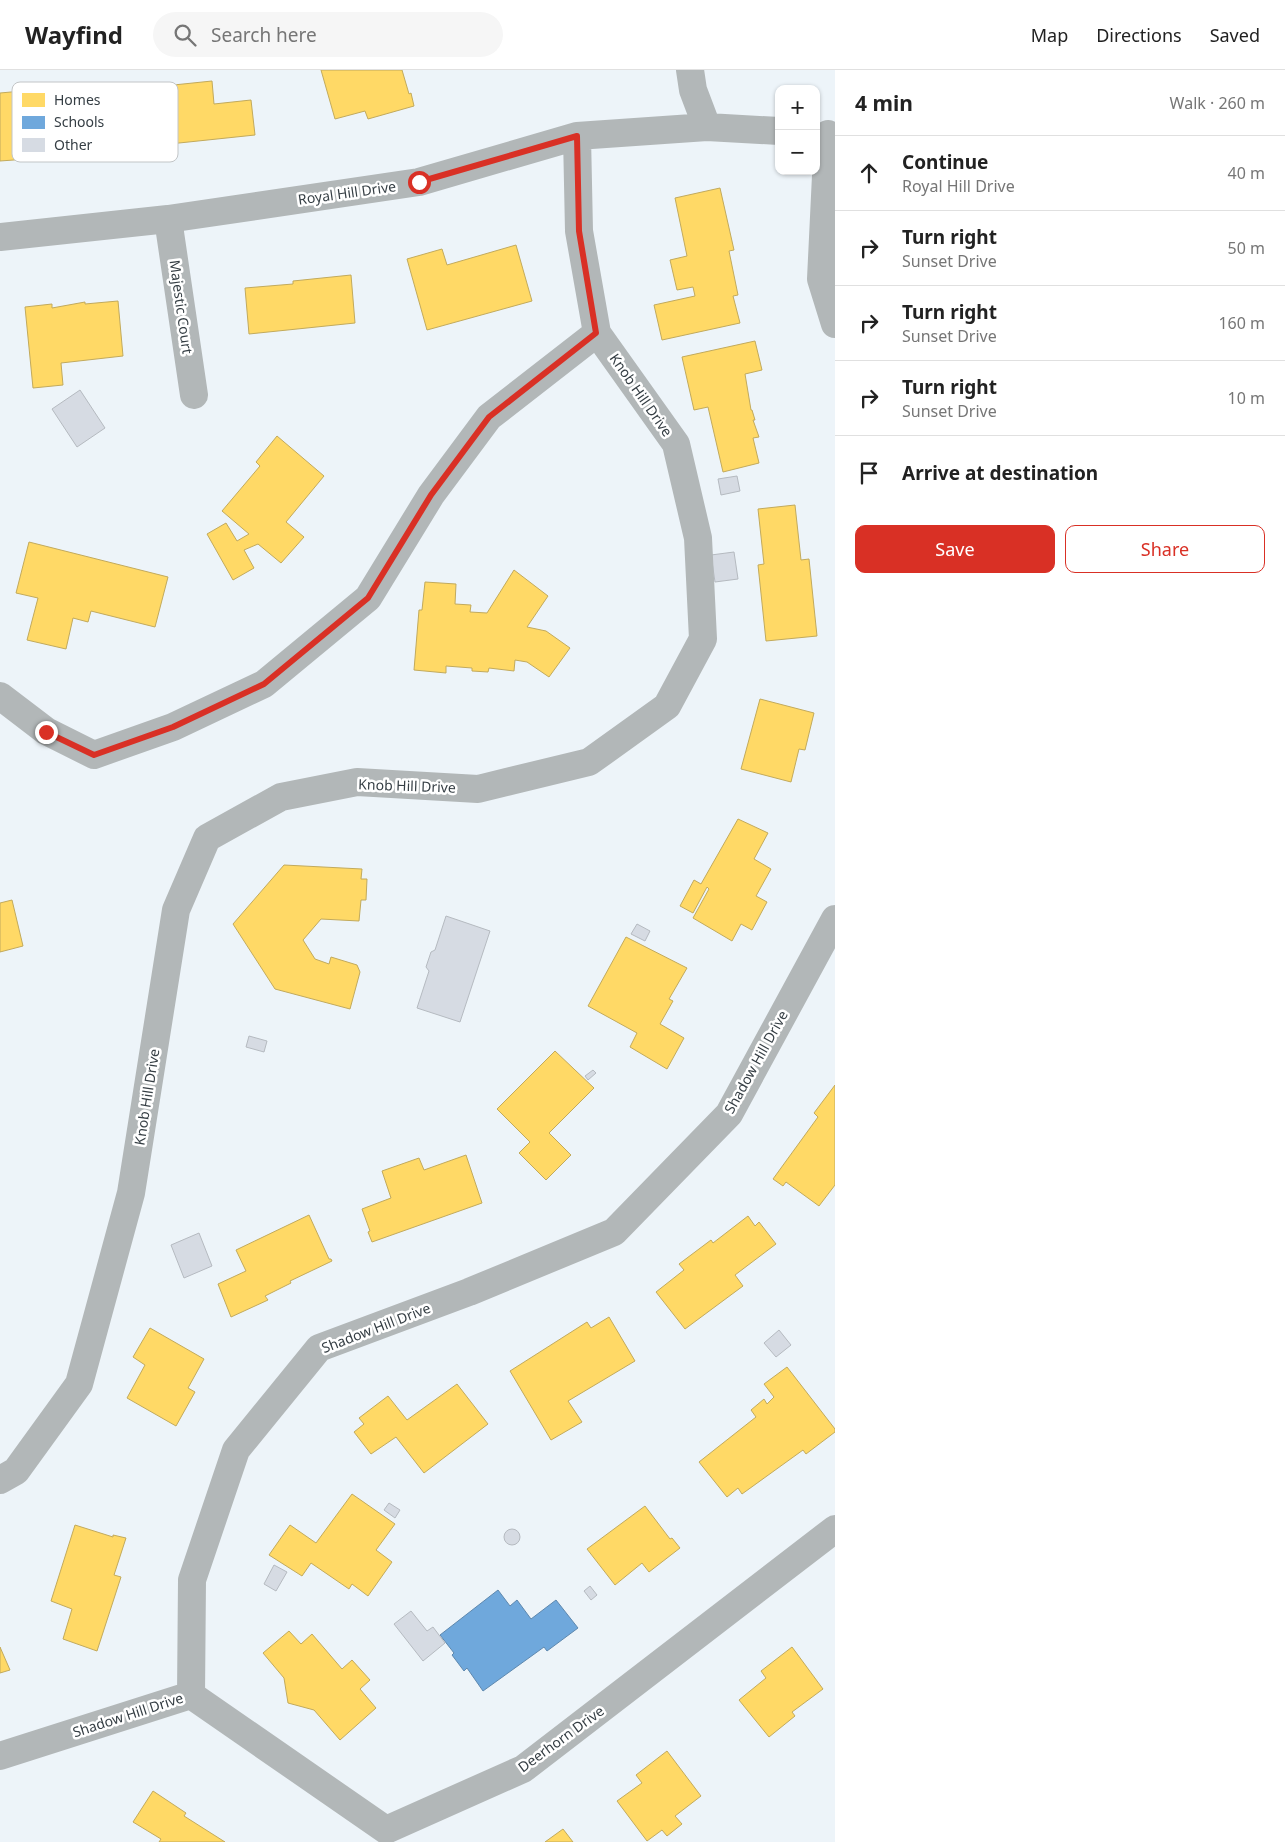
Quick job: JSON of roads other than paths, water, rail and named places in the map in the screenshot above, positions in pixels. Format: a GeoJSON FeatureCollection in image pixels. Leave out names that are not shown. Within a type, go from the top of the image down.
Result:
{"type":"FeatureCollection","features":[{"type":"Feature","properties":{"kind":"street"},"geometry":{"type":"LineString","coordinates":[[690,70],[693,90],[707,127]]}},
{"type":"Feature","properties":{"kind":"street","name":"Royal Hill Drive"},"geometry":{"type":"LineString","coordinates":[[0,237],[168,219],[419,182],[577,136],[707,127],[775,131]]}},
{"type":"Feature","properties":{"kind":"street"},"geometry":{"type":"LineString","coordinates":[[826,134],[821,279],[835,324]]}},
{"type":"Feature","properties":{"kind":"street"},"geometry":{"type":"LineString","coordinates":[[0,696],[46,732],[94,755],[173,727],[264,684],[368,598],[431,495],[489,417],[596,333],[579,231],[577,136]]}},
{"type":"Feature","properties":{"kind":"street","name":"Majestic Court"},"geometry":{"type":"LineString","coordinates":[[168,219],[194,395]]}},
{"type":"Feature","properties":{"kind":"street","name":"Knob Hill Drive"},"geometry":{"type":"LineString","coordinates":[[0,1480],[16,1471],[79,1384],[131,1193],[176,910],[207,838],[281,797],[357,782],[478,788],[589,762],[667,706],[702,639],[698,538],[676,444],[596,333]]}},
{"type":"Feature","properties":{"kind":"street","name":"Shadow Hill Drive"},"geometry":{"type":"LineString","coordinates":[[0,1756],[191,1695],[192,1580],[236,1450],[319,1348],[469,1292],[614,1232],[729,1114],[835,919]]}},
{"type":"Feature","properties":{"kind":"street","name":"Deerhorn Drive"},"geometry":{"type":"LineString","coordinates":[[191,1695],[386,1830],[523,1769],[835,1529]]}}]}
